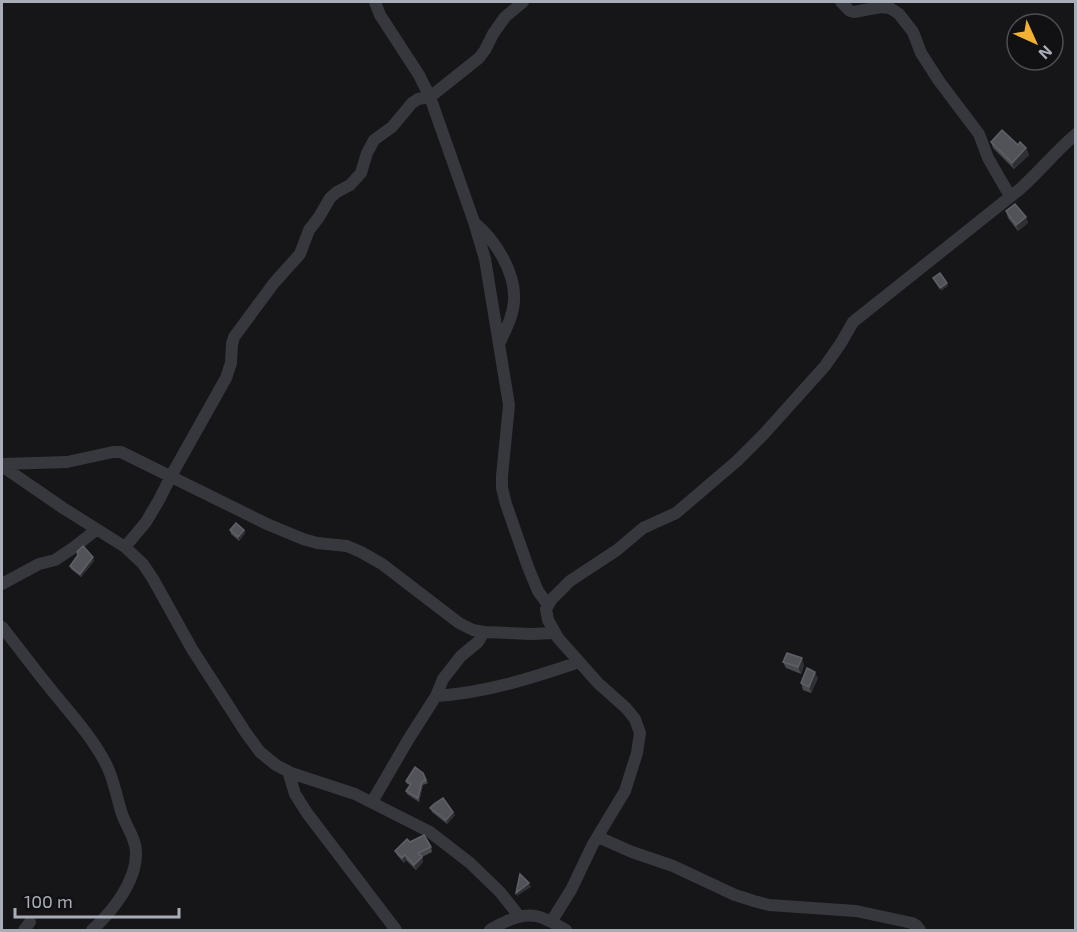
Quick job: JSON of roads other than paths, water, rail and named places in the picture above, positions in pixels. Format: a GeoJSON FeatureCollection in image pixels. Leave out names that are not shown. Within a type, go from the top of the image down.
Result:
{"type":"FeatureCollection","features":[{"type":"Feature","properties":{"kind":"street"},"geometry":{"type":"LineString","coordinates":[[375,2],[380,15],[419,75],[430,97],[485,259],[509,405],[502,488],[528,567],[538,591],[548,605]]}},
{"type":"Feature","properties":{"kind":"street"},"geometry":{"type":"LineString","coordinates":[[125,547],[146,522],[226,378],[231,363],[231,344],[234,337],[300,254],[309,230],[330,198],[351,185],[361,173],[374,140],[392,127],[412,103],[418,99],[430,97],[479,58],[505,17],[523,2]]}},
{"type":"Feature","properties":{"kind":"street"},"geometry":{"type":"LineString","coordinates":[[841,2],[847,9],[854,12],[881,7],[890,8],[899,14],[913,32],[921,53],[939,81],[980,134],[988,158],[1010,196]]}},
{"type":"Feature","properties":{"kind":"street"},"geometry":{"type":"LineString","coordinates":[[551,922],[626,791],[640,733],[635,719],[626,708],[598,683],[558,638],[548,620],[546,609],[548,605],[570,581],[617,550],[643,528],[676,513],[716,480],[763,435],[825,366],[853,322],[1030,180],[1076,134]]}},
{"type":"Feature","properties":{"kind":"street"},"geometry":{"type":"LineString","coordinates":[[474,222],[501,253],[512,279],[514,301],[511,318],[500,342]]}},
{"type":"Feature","properties":{"kind":"street"},"geometry":{"type":"LineString","coordinates":[[2,465],[67,462],[121,452],[267,524],[303,539],[347,546],[361,552],[382,564],[459,623],[473,630],[531,634],[555,633]]}},
{"type":"Feature","properties":{"kind":"street"},"geometry":{"type":"LineString","coordinates":[[2,465],[96,530],[125,547],[143,564],[192,650],[261,752],[276,765],[288,771],[356,794],[430,832],[470,863],[500,892],[519,916]]}},
{"type":"Feature","properties":{"kind":"street"},"geometry":{"type":"LineString","coordinates":[[2,584],[39,564],[55,560],[96,530]]}},
{"type":"Feature","properties":{"kind":"street"},"geometry":{"type":"LineString","coordinates":[[2,627],[84,731],[105,762],[114,782],[122,815],[135,845],[136,860],[122,895],[108,916],[92,930]]}},
{"type":"Feature","properties":{"kind":"street"},"geometry":{"type":"LineString","coordinates":[[372,802],[436,696],[443,679],[458,659],[478,642],[484,632]]}},
{"type":"Feature","properties":{"kind":"street"},"geometry":{"type":"LineString","coordinates":[[436,696],[482,691],[579,662]]}},
{"type":"Feature","properties":{"kind":"street"},"geometry":{"type":"LineString","coordinates":[[288,771],[295,794],[307,813],[396,930]]}},
{"type":"Feature","properties":{"kind":"street"},"geometry":{"type":"LineString","coordinates":[[598,837],[754,901],[769,905],[856,911],[912,923],[920,930]]}},
{"type":"Feature","properties":{"kind":"street"},"geometry":{"type":"LineString","coordinates":[[490,930],[519,916],[533,915],[542,917],[566,930]]}}]}
